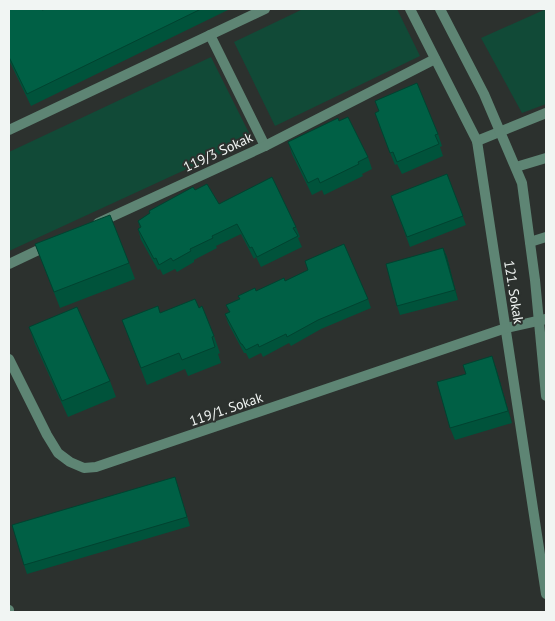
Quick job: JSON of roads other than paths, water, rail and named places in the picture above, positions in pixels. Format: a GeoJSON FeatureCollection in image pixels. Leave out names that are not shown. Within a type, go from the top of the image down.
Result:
{"type":"FeatureCollection","features":[{"type":"Feature","properties":{"kind":"street"},"geometry":{"type":"LineString","coordinates":[[9,130],[265,9]]}},
{"type":"Feature","properties":{"kind":"street","name":"121. Sokak"},"geometry":{"type":"LineString","coordinates":[[410,9],[477,141],[546,594]]}},
{"type":"Feature","properties":{"kind":"street","name":"121. Sokak"},"geometry":{"type":"LineString","coordinates":[[440,9],[484,94],[522,183],[543,320],[546,396]]}},
{"type":"Feature","properties":{"kind":"street"},"geometry":{"type":"LineString","coordinates":[[210,35],[265,146]]}},
{"type":"Feature","properties":{"kind":"street","name":"119/3 Sokak"},"geometry":{"type":"LineString","coordinates":[[88,227],[265,146],[435,60]]}},
{"type":"Feature","properties":{"kind":"street"},"geometry":{"type":"LineString","coordinates":[[477,141],[546,113]]}},
{"type":"Feature","properties":{"kind":"street"},"geometry":{"type":"LineString","coordinates":[[516,167],[546,158]]}},
{"type":"Feature","properties":{"kind":"street"},"geometry":{"type":"LineString","coordinates":[[530,242],[546,237]]}},
{"type":"Feature","properties":{"kind":"street"},"geometry":{"type":"LineString","coordinates":[[9,264],[62,239]]}},
{"type":"Feature","properties":{"kind":"street","name":"119/1. Sokak"},"geometry":{"type":"LineString","coordinates":[[9,359],[58,453],[70,462],[84,468],[96,467],[506,328],[543,320]]}}]}
